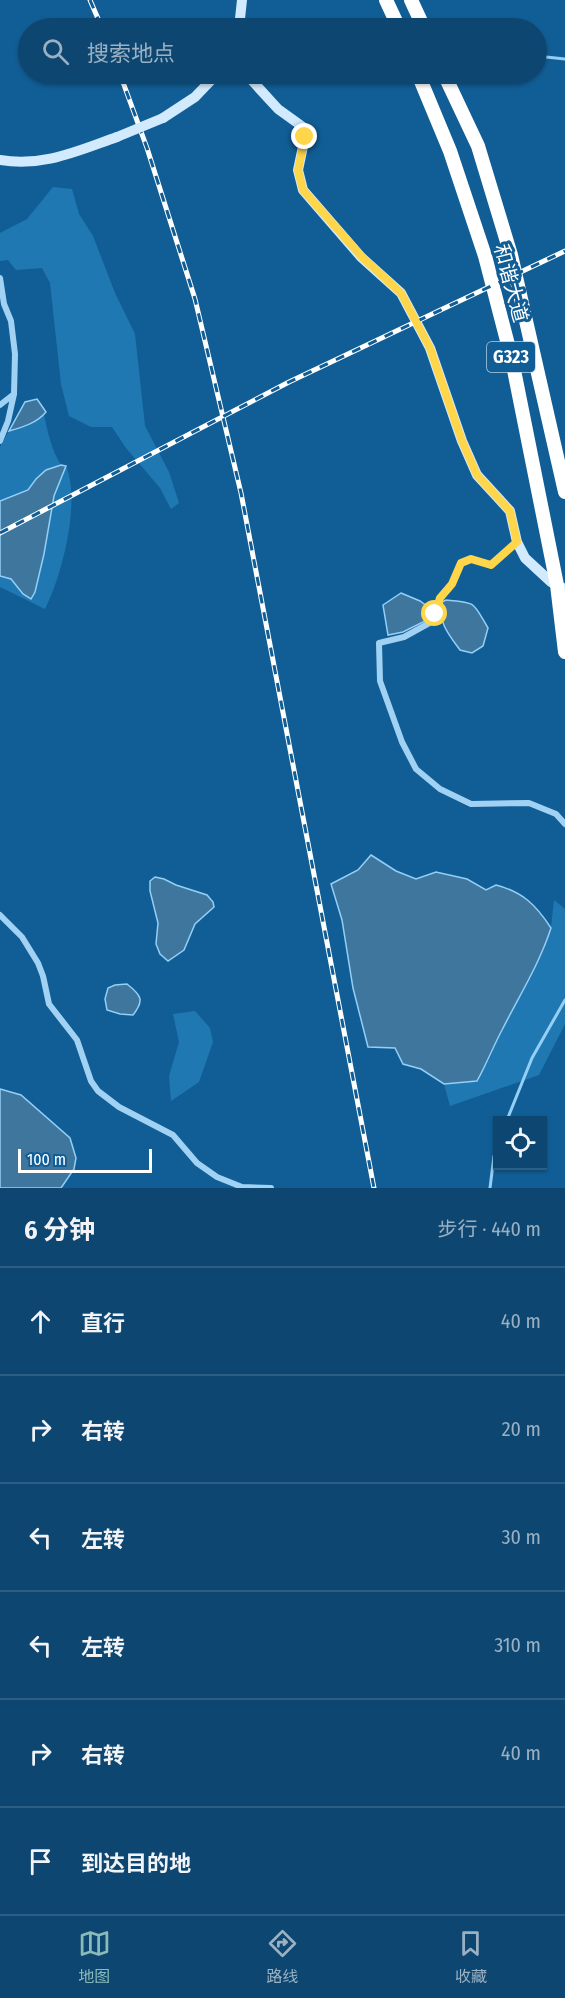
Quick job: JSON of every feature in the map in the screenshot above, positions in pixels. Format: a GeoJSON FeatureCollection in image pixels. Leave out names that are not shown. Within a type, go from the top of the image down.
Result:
{"type":"FeatureCollection","features":[{"type":"Feature","properties":{"kind":"highway"},"geometry":{"type":"LineString","coordinates":[[386,0],[394,18]]}},
{"type":"Feature","properties":{"kind":"highway"},"geometry":{"type":"LineString","coordinates":[[411,0],[419,18]]}},
{"type":"Feature","properties":{"kind":"highway","name":"和谐大道"},"geometry":{"type":"LineString","coordinates":[[422,84],[450,151],[485,256],[512,360],[561,587],[565,652]]}},
{"type":"Feature","properties":{"kind":"highway","name":"和谐大道"},"geometry":{"type":"LineString","coordinates":[[449,84],[478,146],[511,255],[565,492]]}},
{"type":"Feature","properties":{"kind":"street"},"geometry":{"type":"LineString","coordinates":[[240,18],[242,0]]}},
{"type":"Feature","properties":{"kind":"street"},"geometry":{"type":"LineString","coordinates":[[0,160],[16,163],[62,157],[117,137],[163,118],[195,97],[208,84]]}},
{"type":"Feature","properties":{"kind":"street"},"geometry":{"type":"LineString","coordinates":[[255,84],[278,110],[303,127],[305,137],[298,170],[303,190],[355,250],[401,293],[430,348],[462,441],[477,475],[510,511],[517,542],[525,558],[551,582],[561,587]]}},
{"type":"Feature","properties":{"kind":"street"},"geometry":{"type":"LineString","coordinates":[[0,278],[4,304],[11,321],[14,339],[14,394],[8,421],[0,441]]}},
{"type":"Feature","properties":{"kind":"street"},"geometry":{"type":"LineString","coordinates":[[0,405],[14,394]]}},
{"type":"Feature","properties":{"kind":"street"},"geometry":{"type":"LineString","coordinates":[[517,542],[491,565],[471,559],[461,563],[452,584],[440,598],[433,621],[404,637],[379,643],[380,681],[402,742],[416,769],[440,789],[471,804],[529,803],[556,814],[565,824]]}},
{"type":"Feature","properties":{"kind":"street"},"geometry":{"type":"LineString","coordinates":[[0,915],[22,937],[38,963],[44,976],[49,1004],[76,1040],[98,1091],[119,1107],[173,1135],[197,1163],[217,1177],[242,1187],[269,1188]]}},
{"type":"Feature","properties":{"kind":"shaded area"},"geometry":{"type":"Polygon","coordinates":[[[53,187],[72,189],[79,214],[93,236],[115,293],[135,334],[145,426],[169,472],[179,503],[171,509],[160,488],[126,448],[112,427],[91,427],[69,416],[61,384],[50,283],[42,268],[16,270],[8,260],[0,261],[0,233],[27,219],[53,187]]]}},
{"type":"Feature","properties":{"kind":"shaded area"},"geometry":{"type":"Polygon","coordinates":[[[37,399],[46,412],[34,422],[9,431],[25,402],[37,399]]]}},
{"type":"Feature","properties":{"kind":"shaded area"},"geometry":{"type":"Polygon","coordinates":[[[44,415],[52,447],[61,465],[46,470],[28,490],[0,501],[0,447],[9,431],[28,426],[44,415]]]}},
{"type":"Feature","properties":{"kind":"shaded area"},"geometry":{"type":"Polygon","coordinates":[[[61,465],[66,466],[54,496],[44,554],[35,592],[31,599],[23,594],[11,579],[0,576],[0,501],[28,490],[46,470],[61,465]]]}},
{"type":"Feature","properties":{"kind":"shaded area"},"geometry":{"type":"Polygon","coordinates":[[[66,466],[71,498],[68,538],[58,578],[45,609],[0,587],[0,576],[11,579],[23,594],[35,592],[54,496],[66,466]]]}},
{"type":"Feature","properties":{"kind":"shaded area"},"geometry":{"type":"Polygon","coordinates":[[[401,593],[420,601],[432,610],[429,619],[403,632],[388,635],[383,605],[401,593]]]}},
{"type":"Feature","properties":{"kind":"shaded area"},"geometry":{"type":"Polygon","coordinates":[[[446,600],[473,605],[488,628],[483,646],[472,653],[460,650],[448,633],[441,615],[442,602],[446,600]]]}},
{"type":"Feature","properties":{"kind":"shaded area"},"geometry":{"type":"Polygon","coordinates":[[[371,855],[396,871],[416,879],[436,872],[467,879],[486,890],[496,885],[514,891],[528,900],[551,928],[535,968],[477,1081],[444,1084],[421,1069],[403,1064],[395,1048],[368,1047],[353,988],[342,920],[331,884],[358,870],[371,855]]]}},
{"type":"Feature","properties":{"kind":"shaded area"},"geometry":{"type":"Polygon","coordinates":[[[155,877],[207,895],[214,907],[195,924],[184,950],[168,961],[160,954],[156,944],[158,923],[150,891],[150,881],[155,877]]]}},
{"type":"Feature","properties":{"kind":"shaded area"},"geometry":{"type":"Polygon","coordinates":[[[554,900],[565,909],[565,1024],[539,1075],[450,1106],[444,1084],[477,1080],[543,952],[551,928],[554,900]]]}},
{"type":"Feature","properties":{"kind":"shaded area"},"geometry":{"type":"Polygon","coordinates":[[[127,984],[136,991],[140,998],[133,1015],[107,1010],[105,999],[108,988],[127,984]]]}},
{"type":"Feature","properties":{"kind":"shaded area"},"geometry":{"type":"Polygon","coordinates":[[[195,1011],[210,1028],[213,1042],[199,1082],[171,1101],[169,1076],[179,1042],[173,1014],[195,1011]]]}},
{"type":"Feature","properties":{"kind":"shaded area"},"geometry":{"type":"Polygon","coordinates":[[[0,1089],[21,1095],[70,1138],[76,1158],[74,1169],[61,1188],[0,1188],[0,1089]]]}},
{"type":"Feature","properties":{"kind":"waterway"},"geometry":{"type":"LineString","coordinates":[[547,57],[565,59]]}},
{"type":"Feature","properties":{"kind":"waterway"},"geometry":{"type":"LineString","coordinates":[[509,1116],[532,1058],[565,1000]]}},
{"type":"Feature","properties":{"kind":"waterway"},"geometry":{"type":"LineString","coordinates":[[490,1188],[493,1164]]}},
{"type":"Feature","properties":{"kind":"railway"},"geometry":{"type":"LineString","coordinates":[[90,0],[98,18]]}},
{"type":"Feature","properties":{"kind":"railway"},"geometry":{"type":"LineString","coordinates":[[124,84],[147,148],[195,299],[241,493],[374,1188]]}},
{"type":"Feature","properties":{"kind":"railway"},"geometry":{"type":"LineString","coordinates":[[0,533],[289,382],[565,251]]}},
{"type":"Feature","properties":{"kind":"route"},"geometry":{"type":"LineString","coordinates":[[305,137],[298,170],[303,190],[362,257],[401,293],[430,348],[462,441],[477,475],[510,511],[517,542],[491,565],[471,559],[461,563],[452,584],[440,598],[435,614]]}}]}
